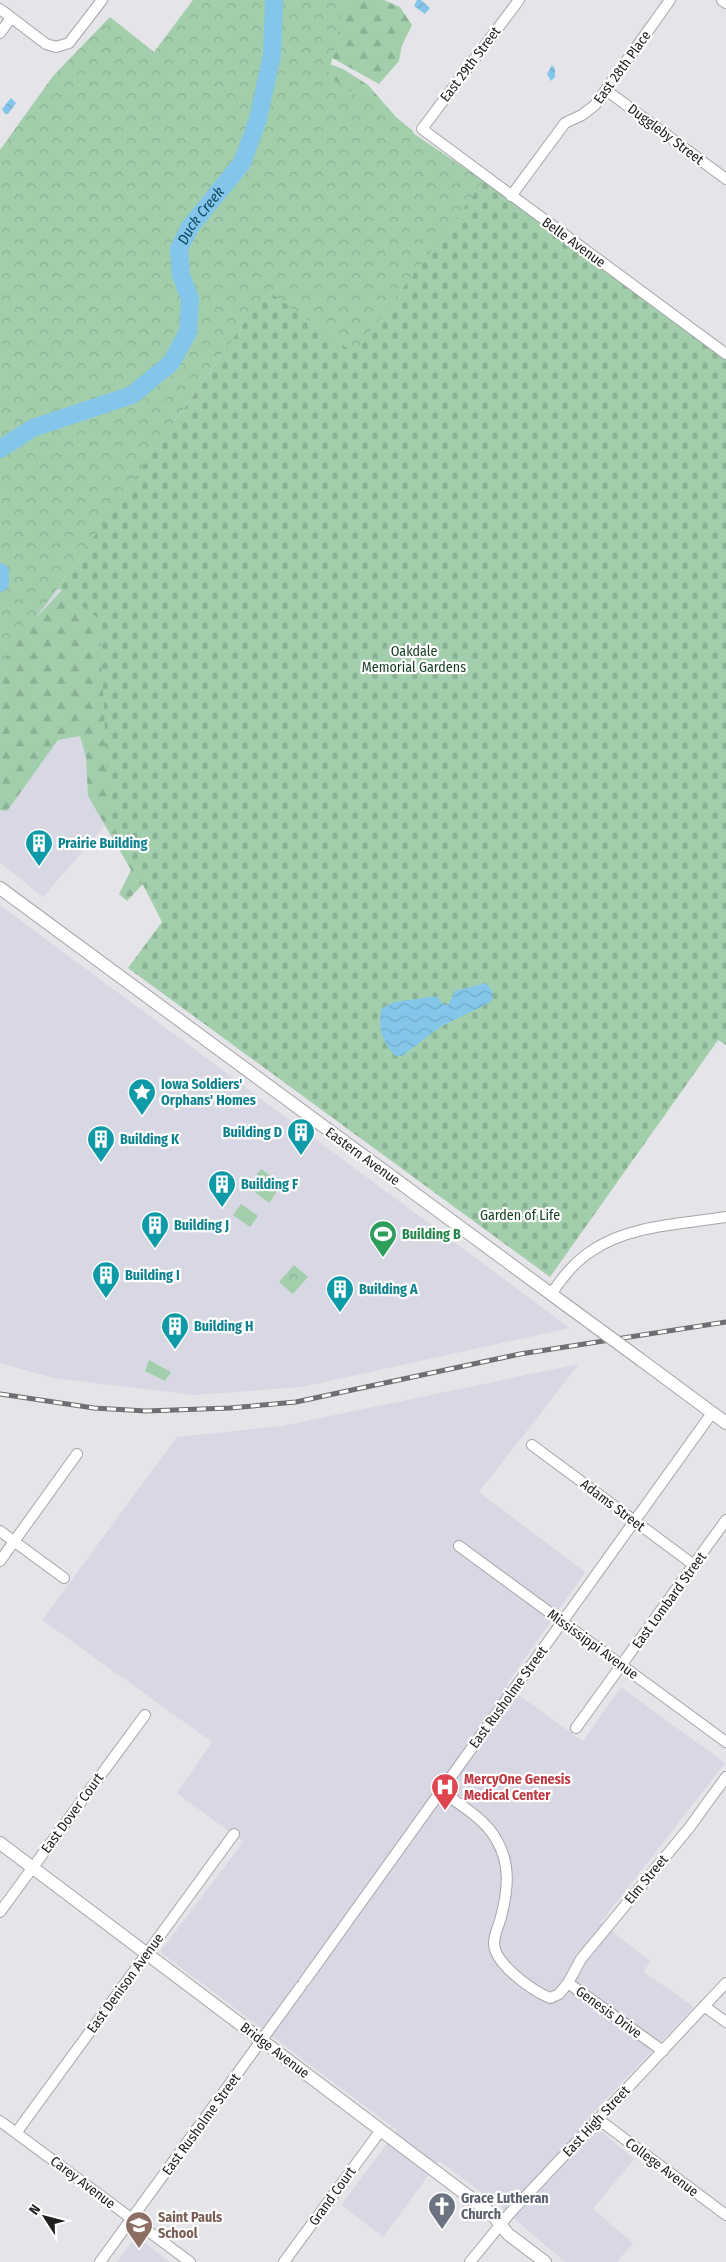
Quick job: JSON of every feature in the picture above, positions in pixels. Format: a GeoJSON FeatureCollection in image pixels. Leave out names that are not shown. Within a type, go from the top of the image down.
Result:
{"type":"FeatureCollection","features":[{"type":"Feature","properties":{"kind":"street"},"geometry":{"type":"LineString","coordinates":[[0,9],[46,44],[62,46],[70,43],[102,0]]}},
{"type":"Feature","properties":{"kind":"street","name":"East 29th Street"},"geometry":{"type":"LineString","coordinates":[[422,129],[519,0]]}},
{"type":"Feature","properties":{"kind":"street","name":"East 28th Place"},"geometry":{"type":"LineString","coordinates":[[511,196],[565,123],[588,110],[606,90],[670,0]]}},
{"type":"Feature","properties":{"kind":"street"},"geometry":{"type":"LineString","coordinates":[[0,33],[11,18]]}},
{"type":"Feature","properties":{"kind":"street","name":"Duggleby Street"},"geometry":{"type":"LineString","coordinates":[[606,90],[726,179]]}},
{"type":"Feature","properties":{"kind":"street","name":"Belle Avenue"},"geometry":{"type":"LineString","coordinates":[[422,129],[726,354]]}},
{"type":"Feature","properties":{"kind":"street","name":"Eastern Avenue"},"geometry":{"type":"LineString","coordinates":[[0,888],[726,1423]]}},
{"type":"Feature","properties":{"kind":"street"},"geometry":{"type":"LineString","coordinates":[[551,1294],[571,1268],[593,1250],[614,1239],[641,1231],[726,1217]]}},
{"type":"Feature","properties":{"kind":"street","name":"East Rusholme Street"},"geometry":{"type":"LineString","coordinates":[[100,2262],[303,1984],[712,1413]]}},
{"type":"Feature","properties":{"kind":"street","name":"Adams Street"},"geometry":{"type":"LineString","coordinates":[[532,1445],[694,1565]]}},
{"type":"Feature","properties":{"kind":"street"},"geometry":{"type":"LineString","coordinates":[[0,1561],[77,1454]]}},
{"type":"Feature","properties":{"kind":"street","name":"East Lombard Street"},"geometry":{"type":"LineString","coordinates":[[576,1728],[726,1520]]}},
{"type":"Feature","properties":{"kind":"street"},"geometry":{"type":"LineString","coordinates":[[0,1531],[64,1578]]}},
{"type":"Feature","properties":{"kind":"street","name":"Mississippi Avenue"},"geometry":{"type":"LineString","coordinates":[[459,1546],[726,1742]]}},
{"type":"Feature","properties":{"kind":"street","name":"East Dover Court"},"geometry":{"type":"LineString","coordinates":[[0,1912],[145,1715]]}},
{"type":"Feature","properties":{"kind":"street","name":"Elm Street"},"geometry":{"type":"LineString","coordinates":[[568,1982],[581,1959],[603,1930],[689,1828],[726,1777]]}},
{"type":"Feature","properties":{"kind":"street","name":"Genesis Drive"},"geometry":{"type":"LineString","coordinates":[[441,1791],[482,1821],[496,1838],[504,1855],[508,1876],[506,1897],[494,1944],[500,1958],[537,1992],[550,1998],[559,1994],[568,1982],[663,2050]]}},
{"type":"Feature","properties":{"kind":"street","name":"East Denison Avenue"},"geometry":{"type":"LineString","coordinates":[[16,2132],[234,1834]]}},
{"type":"Feature","properties":{"kind":"street","name":"Bridge Avenue"},"geometry":{"type":"LineString","coordinates":[[0,1842],[492,2214],[508,2234],[545,2262]]}},
{"type":"Feature","properties":{"kind":"street","name":"East High Street"},"geometry":{"type":"LineString","coordinates":[[470,2262],[500,2224],[726,1983]]}},
{"type":"Feature","properties":{"kind":"street"},"geometry":{"type":"LineString","coordinates":[[704,2006],[726,2022]]}},
{"type":"Feature","properties":{"kind":"street","name":"College Avenue"},"geometry":{"type":"LineString","coordinates":[[598,2119],[726,2215]]}},
{"type":"Feature","properties":{"kind":"street","name":"Carey Avenue"},"geometry":{"type":"LineString","coordinates":[[0,2120],[190,2262]]}},
{"type":"Feature","properties":{"kind":"street","name":"Grand Court"},"geometry":{"type":"LineString","coordinates":[[284,2262],[381,2130]]}},
{"type":"Feature","properties":{"kind":"shaded area"},"geometry":{"type":"Polygon","coordinates":[[[58,588],[99,619],[110,820],[43,897],[0,863],[0,666],[58,588]]]}},
{"type":"Feature","properties":{"kind":"shaded area","name":"Iowa Soldiers' Orphans' Homes"},"geometry":{"type":"Polygon","coordinates":[[[0,905],[570,1328],[302,1387],[194,1395],[53,1378],[0,1363],[0,905]]]}},
{"type":"Feature","properties":{"kind":"shaded area","name":"MercyOne Genesis Medical Center"},"geometry":{"type":"Polygon","coordinates":[[[579,1364],[479,1492],[585,1572],[506,1686],[583,1741],[621,1687],[725,1763],[601,1922],[651,1962],[643,1971],[694,2007],[587,2119],[634,2159],[593,2209],[633,2243],[617,2262],[565,2262],[502,2208],[439,2161],[383,2237],[341,2205],[397,2130],[160,1952],[243,1842],[177,1793],[212,1742],[42,1620],[177,1437],[282,1426],[579,1364]]]}},
{"type":"Feature","properties":{"kind":"shaded area","name":"Saint Pauls School"},"geometry":{"type":"Polygon","coordinates":[[[136,2236],[170,2262],[117,2262],[136,2236]]]}},
{"type":"Feature","properties":{"kind":"green space"},"geometry":{"type":"Polygon","coordinates":[[[193,0],[350,0],[344,8],[328,76],[484,181],[354,353],[267,290],[58,588],[0,666],[0,150],[53,76],[110,17],[154,52],[193,0]]]}},
{"type":"Feature","properties":{"kind":"green space"},"geometry":{"type":"Polygon","coordinates":[[[340,0],[384,0],[400,7],[412,25],[402,45],[399,61],[379,84],[325,54],[340,0]]]}},
{"type":"Feature","properties":{"kind":"green space"},"geometry":{"type":"Polygon","coordinates":[[[324,62],[343,69],[368,85],[396,117],[413,131],[414,141],[482,190],[392,320],[328,357],[158,868],[127,901],[119,894],[131,870],[88,796],[86,757],[80,736],[58,740],[7,811],[0,810],[0,665],[10,645],[67,585],[95,523],[153,442],[182,417],[228,369],[230,314],[324,62]]]}},
{"type":"Feature","properties":{"kind":"green space","name":"Oakdale Memorial Gardens"},"geometry":{"type":"Polygon","coordinates":[[[484,181],[726,359],[726,1045],[718,1040],[550,1277],[128,968],[162,922],[110,820],[99,619],[58,588],[267,290],[354,352],[484,181]]]}},
{"type":"Feature","properties":{"kind":"green space"},"geometry":{"type":"Polygon","coordinates":[[[261,1169],[282,1184],[269,1203],[248,1187],[261,1169]]]}},
{"type":"Feature","properties":{"kind":"green space"},"geometry":{"type":"Polygon","coordinates":[[[241,1204],[258,1216],[250,1227],[233,1215],[241,1204]]]}},
{"type":"Feature","properties":{"kind":"green space"},"geometry":{"type":"Polygon","coordinates":[[[294,1265],[308,1277],[293,1294],[279,1282],[294,1265]]]}},
{"type":"Feature","properties":{"kind":"green space"},"geometry":{"type":"Polygon","coordinates":[[[149,1360],[171,1372],[165,1381],[145,1371],[149,1360]]]}},
{"type":"Feature","properties":{"kind":"water"},"geometry":{"type":"Polygon","coordinates":[[[417,0],[421,0],[430,8],[425,14],[414,6],[417,0]]]}},
{"type":"Feature","properties":{"kind":"water"},"geometry":{"type":"Polygon","coordinates":[[[552,65],[555,69],[555,77],[551,81],[547,74],[552,65]]]}},
{"type":"Feature","properties":{"kind":"water"},"geometry":{"type":"Polygon","coordinates":[[[11,98],[16,103],[8,114],[5,114],[2,109],[11,98]]]}},
{"type":"Feature","properties":{"kind":"water"},"geometry":{"type":"Polygon","coordinates":[[[486,983],[493,992],[492,1000],[487,1004],[440,1027],[402,1056],[396,1056],[387,1046],[382,1034],[380,1021],[382,1008],[395,1002],[437,996],[442,1003],[448,1005],[455,991],[486,983]]]}},
{"type":"Feature","properties":{"kind":"waterway","name":"Duck Creek"},"geometry":{"type":"LineString","coordinates":[[0,449],[33,428],[132,395],[171,363],[188,332],[190,299],[181,275],[179,249],[190,227],[242,163],[258,119],[272,55],[274,0]]}},
{"type":"Feature","properties":{"kind":"waterway","name":"Duck Creek"},"geometry":{"type":"LineString","coordinates":[[0,572],[0,583]]}},
{"type":"Feature","properties":{"kind":"railway"},"geometry":{"type":"LineString","coordinates":[[0,1394],[94,1408],[146,1411],[230,1408],[296,1402],[520,1354],[726,1322]]}},
{"type":"Feature","properties":{"kind":"place","name":"Prairie Building"},"geometry":{"type":"Point","coordinates":[39,867]}},
{"type":"Feature","properties":{"kind":"place","name":"Iowa Soldiers' Orphans' Homes"},"geometry":{"type":"Point","coordinates":[142,1116]}},
{"type":"Feature","properties":{"kind":"place","name":"Building D"},"geometry":{"type":"Point","coordinates":[301,1156]}},
{"type":"Feature","properties":{"kind":"place","name":"Building K"},"geometry":{"type":"Point","coordinates":[101,1163]}},
{"type":"Feature","properties":{"kind":"place","name":"Building F"},"geometry":{"type":"Point","coordinates":[222,1208]}},
{"type":"Feature","properties":{"kind":"place","name":"Building J"},"geometry":{"type":"Point","coordinates":[155,1249]}},
{"type":"Feature","properties":{"kind":"place","name":"Building B"},"geometry":{"type":"Point","coordinates":[383,1258]}},
{"type":"Feature","properties":{"kind":"place","name":"Building I"},"geometry":{"type":"Point","coordinates":[106,1299]}},
{"type":"Feature","properties":{"kind":"place","name":"Building A"},"geometry":{"type":"Point","coordinates":[340,1313]}},
{"type":"Feature","properties":{"kind":"place","name":"Building H"},"geometry":{"type":"Point","coordinates":[175,1350]}},
{"type":"Feature","properties":{"kind":"place","name":"MercyOne Genesis Medical Center"},"geometry":{"type":"Point","coordinates":[445,1811]}},
{"type":"Feature","properties":{"kind":"place","name":"Grace Lutheran Church"},"geometry":{"type":"Point","coordinates":[442,2230]}},
{"type":"Feature","properties":{"kind":"place","name":"Saint Pauls School"},"geometry":{"type":"Point","coordinates":[139,2249]}},
{"type":"Feature","properties":{"kind":"park label","name":"Garden of Life"},"geometry":{"type":"Point","coordinates":[520,1215]}}]}
